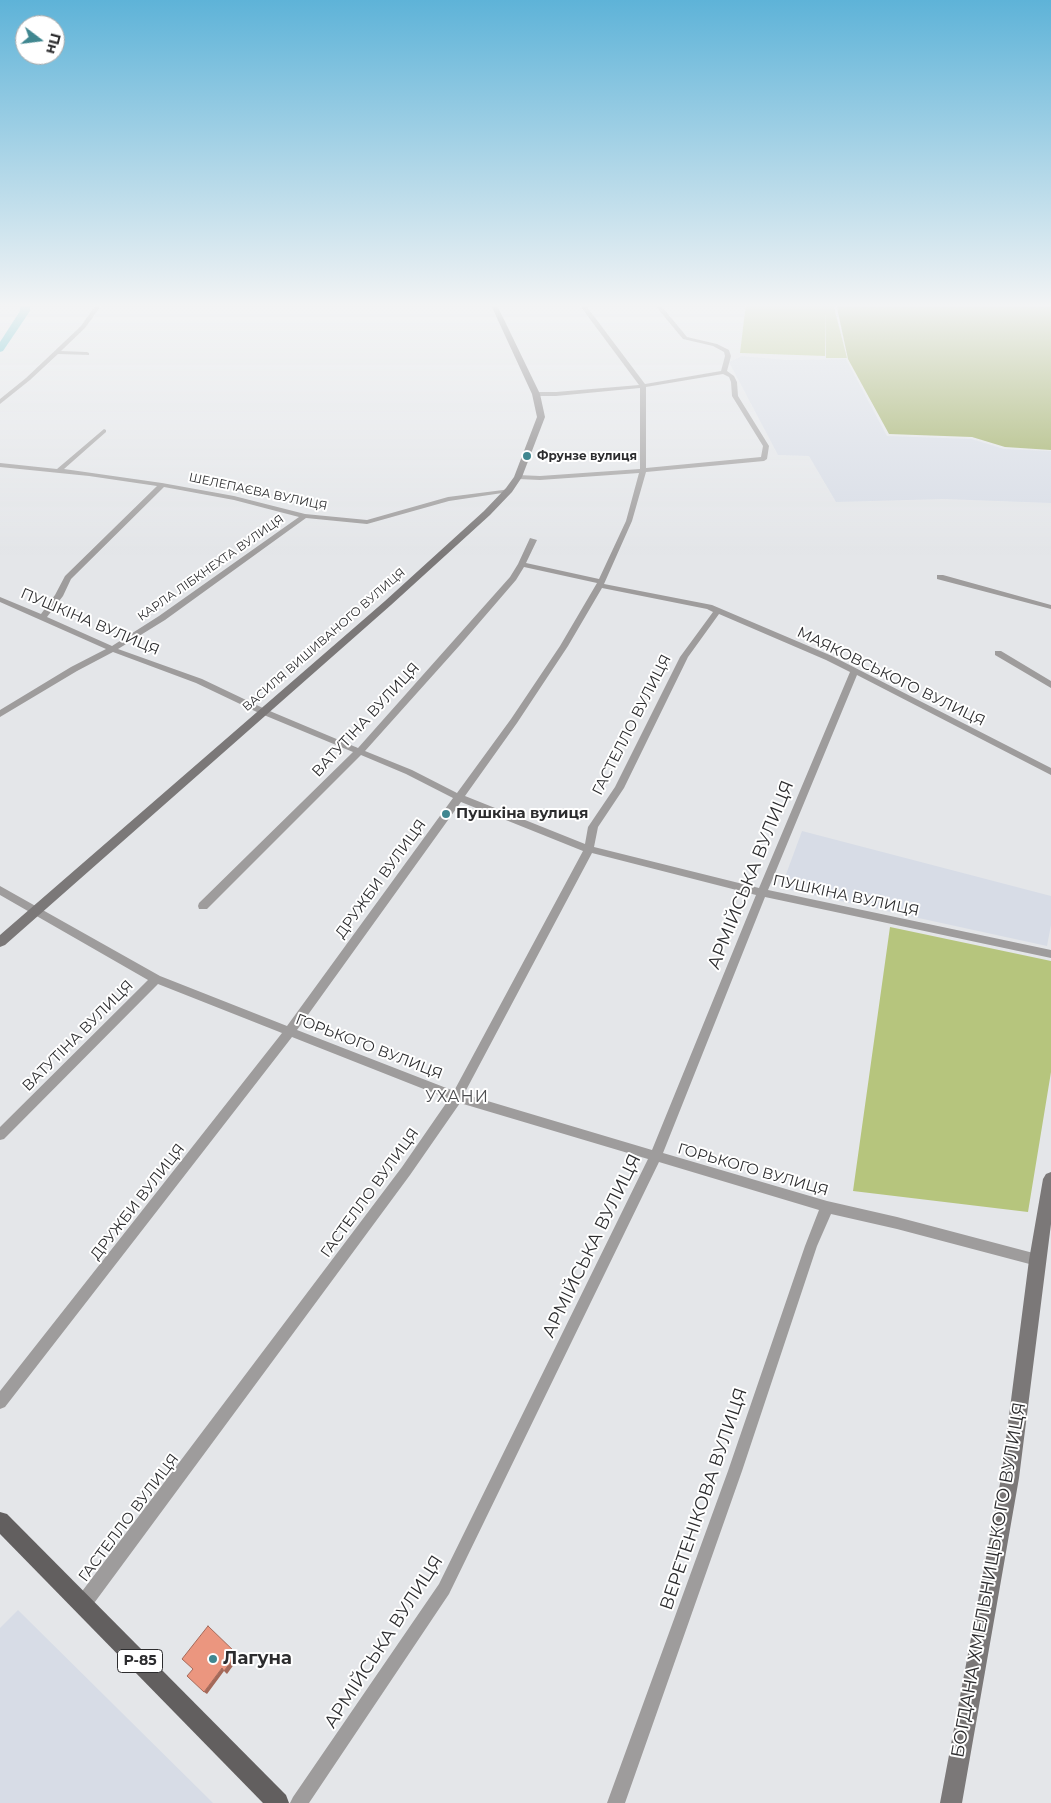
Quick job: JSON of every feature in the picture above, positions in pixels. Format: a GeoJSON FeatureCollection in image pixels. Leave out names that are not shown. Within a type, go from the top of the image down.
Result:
{"type":"FeatureCollection","features":[{"type":"Feature","properties":{"kind":"main road","name":"Р-85"},"geometry":{"type":"LineString","coordinates":[[0,1521],[278,1803]]}},
{"type":"Feature","properties":{"kind":"street"},"geometry":{"type":"LineString","coordinates":[[0,402],[17,387]]}},
{"type":"Feature","properties":{"kind":"street","name":"ВАСИЛЯ ВИШИВАНОГО ВУЛИЦЯ"},"geometry":{"type":"LineString","coordinates":[[0,942],[487,513],[509,490],[518,477],[541,417],[533,387]]}},
{"type":"Feature","properties":{"kind":"street"},"geometry":{"type":"LineString","coordinates":[[536,394],[630,387]]}},
{"type":"Feature","properties":{"kind":"street","name":"ДРУЖБИ ВУЛИЦЯ"},"geometry":{"type":"LineString","coordinates":[[0,1402],[289,1032],[514,721],[559,653],[601,583],[629,521],[643,470],[642,387]]}},
{"type":"Feature","properties":{"kind":"street"},"geometry":{"type":"LineString","coordinates":[[518,477],[540,478],[764,459],[766,446],[735,396],[734,387]]}},
{"type":"Feature","properties":{"kind":"street"},"geometry":{"type":"LineString","coordinates":[[59,470],[104,431]]}},
{"type":"Feature","properties":{"kind":"street","name":"ШЕЛЕПАЄВА ВУЛИЦЯ"},"geometry":{"type":"LineString","coordinates":[[0,465],[59,470],[162,484],[234,498],[305,516],[367,522],[448,499],[509,490]]}},
{"type":"Feature","properties":{"kind":"street"},"geometry":{"type":"LineString","coordinates":[[42,618],[59,596],[68,578],[162,484]]}},
{"type":"Feature","properties":{"kind":"street","name":"КАРЛА ЛІБКНЕХТА ВУЛИЦЯ"},"geometry":{"type":"LineString","coordinates":[[0,714],[74,669],[112,649],[200,592],[305,516]]}},
{"type":"Feature","properties":{"kind":"street","name":"ВАТУТІНА ВУЛИЦЯ"},"geometry":{"type":"LineString","coordinates":[[203,906],[360,751],[513,578],[533,540]]}},
{"type":"Feature","properties":{"kind":"street","name":"МАЯКОВСЬКОГО ВУЛИЦЯ"},"geometry":{"type":"LineString","coordinates":[[522,564],[709,607],[829,658],[1051,772]]}},
{"type":"Feature","properties":{"kind":"street"},"geometry":{"type":"LineString","coordinates":[[940,576],[1051,607]]}},
{"type":"Feature","properties":{"kind":"street","name":"ПУШКІНА ВУЛИЦЯ"},"geometry":{"type":"LineString","coordinates":[[0,598],[112,649],[199,681],[262,711],[409,772],[458,797],[589,848],[762,893],[1051,954]]}},
{"type":"Feature","properties":{"kind":"street","name":"ГАСТЕЛЛО ВУЛИЦЯ"},"geometry":{"type":"LineString","coordinates":[[83,1604],[406,1171],[457,1097],[589,848],[593,827],[619,788],[684,657],[706,625],[718,612]]}},
{"type":"Feature","properties":{"kind":"street"},"geometry":{"type":"LineString","coordinates":[[998,653],[1051,685]]}},
{"type":"Feature","properties":{"kind":"street","name":"АРМІЙСЬКА ВУЛИЦЯ"},"geometry":{"type":"LineString","coordinates":[[299,1803],[444,1589],[655,1158],[854,672]]}},
{"type":"Feature","properties":{"kind":"street","name":"ГОРЬКОГО ВУЛИЦЯ"},"geometry":{"type":"LineString","coordinates":[[0,890],[156,979],[457,1097],[655,1158],[827,1207],[897,1223],[1037,1260]]}},
{"type":"Feature","properties":{"kind":"street","name":"ВАТУТІНА ВУЛИЦЯ"},"geometry":{"type":"LineString","coordinates":[[0,1135],[156,979]]}},
{"type":"Feature","properties":{"kind":"street","name":"БОГДАНА ХМЕЛЬНИЦЬКОГО ВУЛИЦЯ"},"geometry":{"type":"LineString","coordinates":[[951,1803],[1010,1478],[1037,1260],[1051,1179]]}},
{"type":"Feature","properties":{"kind":"street","name":"ВЕРЕТЕНІКОВА ВУЛИЦЯ"},"geometry":{"type":"LineString","coordinates":[[616,1803],[735,1471],[811,1246],[827,1207]]}},
{"type":"Feature","properties":{"kind":"shaded area"},"geometry":{"type":"Polygon","coordinates":[[[742,387],[861,387],[887,436],[972,439],[1004,449],[1051,451],[1051,503],[944,499],[836,502],[809,456],[778,455],[742,387]]]}},
{"type":"Feature","properties":{"kind":"shaded area"},"geometry":{"type":"Polygon","coordinates":[[[802,831],[1051,896],[1051,925],[1047,946],[781,888],[802,831]]]}},
{"type":"Feature","properties":{"kind":"shaded area"},"geometry":{"type":"Polygon","coordinates":[[[18,1610],[213,1803],[0,1803],[0,1628],[18,1610]]]}},
{"type":"Feature","properties":{"kind":"green space"},"geometry":{"type":"Polygon","coordinates":[[[863,387],[1051,387],[1051,450],[1005,447],[972,437],[889,434],[863,387]]]}},
{"type":"Feature","properties":{"kind":"green space"},"geometry":{"type":"Polygon","coordinates":[[[890,927],[1051,961],[1051,1072],[1028,1212],[853,1191],[890,927]]]}},
{"type":"Feature","properties":{"kind":"building","name":"Лагуна"},"geometry":{"type":"Polygon","coordinates":[[[208,1626],[237,1654],[224,1671],[222,1668],[204,1692],[187,1676],[193,1669],[182,1659],[208,1626]]]}},
{"type":"Feature","properties":{"kind":"place","name":"Фрунзе вулиця"},"geometry":{"type":"Point","coordinates":[527,456]}},
{"type":"Feature","properties":{"kind":"place","name":"Пушкіна вулиця"},"geometry":{"type":"Point","coordinates":[446,814]}},
{"type":"Feature","properties":{"kind":"place","name":"Лагуна"},"geometry":{"type":"Point","coordinates":[213,1659]}},
{"type":"Feature","properties":{"kind":"district","name":"УХАНИ"},"geometry":{"type":"Point","coordinates":[457,1097]}}]}
